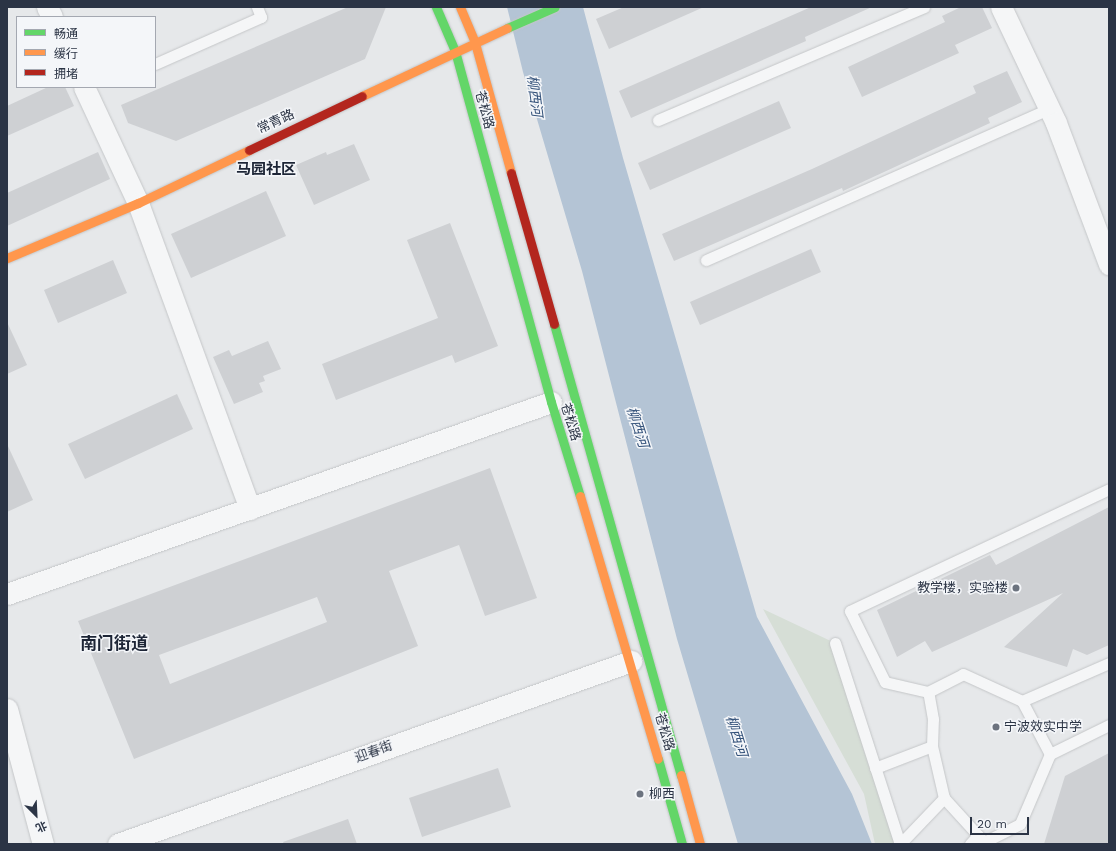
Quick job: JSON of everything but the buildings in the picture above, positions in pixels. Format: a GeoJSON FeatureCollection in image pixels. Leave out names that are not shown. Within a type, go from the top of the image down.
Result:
{"type":"FeatureCollection","features":[{"type":"Feature","properties":{"kind":"main road","name":"苍松路"},"geometry":{"type":"LineString","coordinates":[[436,7],[455,51],[551,402],[631,661],[682,844]]}},
{"type":"Feature","properties":{"kind":"main road","name":"苍松路"},"geometry":{"type":"LineString","coordinates":[[460,7],[475,42],[700,844]]}},
{"type":"Feature","properties":{"kind":"main road","name":"常青路"},"geometry":{"type":"LineString","coordinates":[[7,258],[138,202],[455,51],[555,7]]}},
{"type":"Feature","properties":{"kind":"street"},"geometry":{"type":"LineString","coordinates":[[47,7],[52,16]]}},
{"type":"Feature","properties":{"kind":"street"},"geometry":{"type":"LineString","coordinates":[[1002,7],[1050,109],[1109,264]]}},
{"type":"Feature","properties":{"kind":"street"},"geometry":{"type":"LineString","coordinates":[[84,88],[138,202],[250,509]]}},
{"type":"Feature","properties":{"kind":"street"},"geometry":{"type":"LineString","coordinates":[[7,594],[551,402]]}},
{"type":"Feature","properties":{"kind":"street","name":"迎春街"},"geometry":{"type":"LineString","coordinates":[[118,844],[631,661]]}},
{"type":"Feature","properties":{"kind":"street"},"geometry":{"type":"LineString","coordinates":[[7,710],[43,844]]}},
{"type":"Feature","properties":{"kind":"lane"},"geometry":{"type":"LineString","coordinates":[[156,64],[261,17],[257,7]]}},
{"type":"Feature","properties":{"kind":"lane"},"geometry":{"type":"LineString","coordinates":[[658,120],[924,7]]}},
{"type":"Feature","properties":{"kind":"lane"},"geometry":{"type":"LineString","coordinates":[[706,260],[1050,109]]}},
{"type":"Feature","properties":{"kind":"lane"},"geometry":{"type":"LineString","coordinates":[[1050,754],[1022,701],[963,674],[928,692],[885,682],[850,611],[1109,489]]}},
{"type":"Feature","properties":{"kind":"lane"},"geometry":{"type":"LineString","coordinates":[[835,643],[900,844],[944,798]]}},
{"type":"Feature","properties":{"kind":"lane"},"geometry":{"type":"LineString","coordinates":[[1022,701],[1109,664]]}},
{"type":"Feature","properties":{"kind":"lane"},"geometry":{"type":"LineString","coordinates":[[928,692],[933,719],[932,746],[944,798],[984,842],[1020,824],[1050,754],[1109,725]]}},
{"type":"Feature","properties":{"kind":"lane"},"geometry":{"type":"LineString","coordinates":[[875,768],[932,746]]}},
{"type":"Feature","properties":{"kind":"lane"},"geometry":{"type":"LineString","coordinates":[[970,844],[978,835]]}},
{"type":"Feature","properties":{"kind":"shaded area"},"geometry":{"type":"Polygon","coordinates":[[[763,609],[835,643],[896,844],[875,844],[864,794],[763,609]]]}},
{"type":"Feature","properties":{"kind":"water","name":"柳西河"},"geometry":{"type":"Polygon","coordinates":[[[507,7],[583,7],[623,158],[757,617],[852,794],[872,844],[738,844],[677,639],[582,271],[523,72],[507,7]]]}},
{"type":"Feature","properties":{"kind":"traffic: fast"},"geometry":{"type":"LineString","coordinates":[[436,7],[455,51],[551,402],[580,496]]}},
{"type":"Feature","properties":{"kind":"traffic: fast"},"geometry":{"type":"LineString","coordinates":[[507,28],[555,7]]}},
{"type":"Feature","properties":{"kind":"traffic: fast"},"geometry":{"type":"LineString","coordinates":[[554,324],[681,775]]}},
{"type":"Feature","properties":{"kind":"traffic: fast"},"geometry":{"type":"LineString","coordinates":[[658,759],[682,844]]}},
{"type":"Feature","properties":{"kind":"traffic: slow"},"geometry":{"type":"LineString","coordinates":[[460,7],[475,43],[511,173]]}},
{"type":"Feature","properties":{"kind":"traffic: slow"},"geometry":{"type":"LineString","coordinates":[[362,96],[507,28]]}},
{"type":"Feature","properties":{"kind":"traffic: slow"},"geometry":{"type":"LineString","coordinates":[[7,258],[138,203],[249,150]]}},
{"type":"Feature","properties":{"kind":"traffic: slow"},"geometry":{"type":"LineString","coordinates":[[580,496],[658,759]]}},
{"type":"Feature","properties":{"kind":"traffic: slow"},"geometry":{"type":"LineString","coordinates":[[681,775],[700,844]]}},
{"type":"Feature","properties":{"kind":"traffic: jam"},"geometry":{"type":"LineString","coordinates":[[249,150],[362,96]]}},
{"type":"Feature","properties":{"kind":"traffic: jam"},"geometry":{"type":"LineString","coordinates":[[511,173],[554,324]]}},
{"type":"Feature","properties":{"kind":"place","name":"教学楼，实验楼"},"geometry":{"type":"Point","coordinates":[1016,588]}},
{"type":"Feature","properties":{"kind":"place","name":"宁波效实中学"},"geometry":{"type":"Point","coordinates":[996,727]}},
{"type":"Feature","properties":{"kind":"place","name":"柳西"},"geometry":{"type":"Point","coordinates":[640,794]}},
{"type":"Feature","properties":{"kind":"district","name":"马园社区"},"geometry":{"type":"Point","coordinates":[266,170]}},
{"type":"Feature","properties":{"kind":"district","name":"南门街道"},"geometry":{"type":"Point","coordinates":[114,644]}}]}
